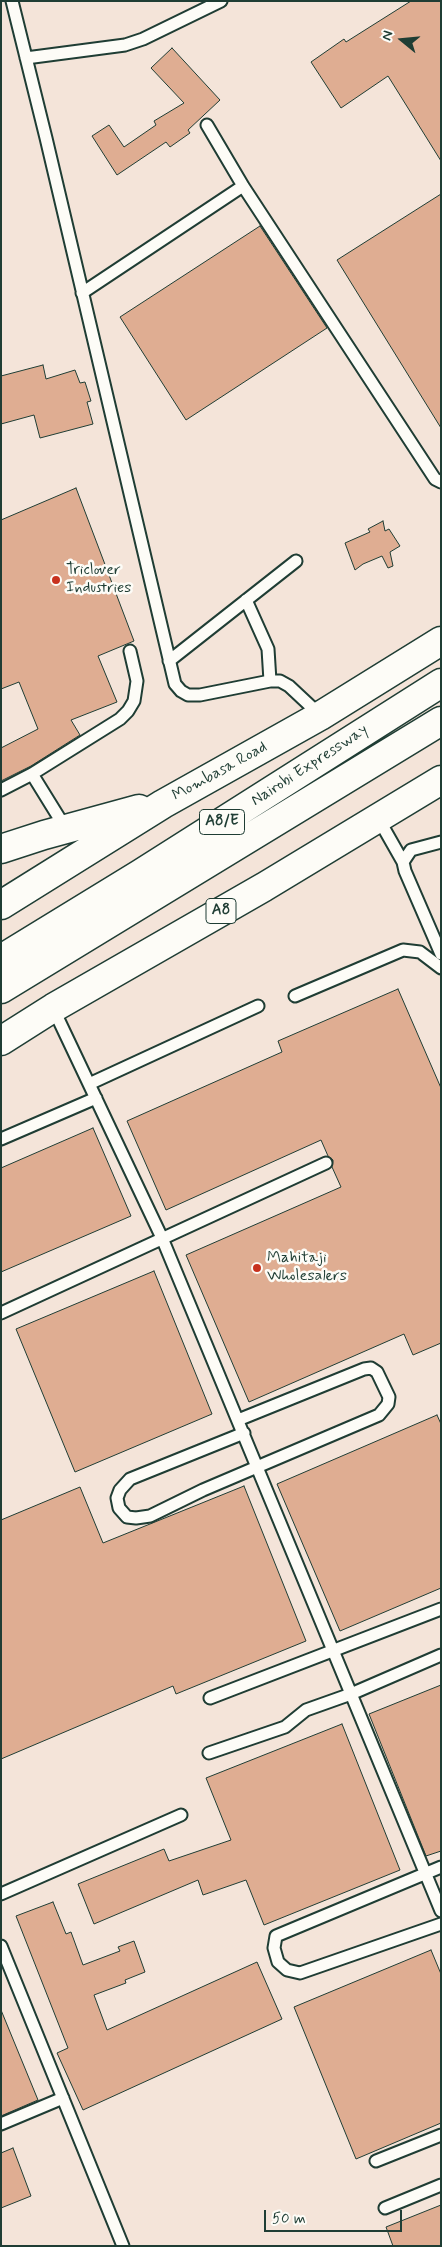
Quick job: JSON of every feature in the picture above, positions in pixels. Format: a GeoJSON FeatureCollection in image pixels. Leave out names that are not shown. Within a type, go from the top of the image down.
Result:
{"type":"FeatureCollection","features":[{"type":"Feature","properties":{"kind":"highway","name":"Mombasa Road"},"geometry":{"type":"LineString","coordinates":[[1,906],[163,804],[320,716],[441,641]]}},
{"type":"Feature","properties":{"kind":"highway","name":"Nairobi Expressway"},"geometry":{"type":"LineString","coordinates":[[1,959],[149,869],[441,683]]}},
{"type":"Feature","properties":{"kind":"highway","name":"Nairobi Expressway"},"geometry":{"type":"LineString","coordinates":[[1,990],[441,721]]}},
{"type":"Feature","properties":{"kind":"highway","name":"A8"},"geometry":{"type":"LineString","coordinates":[[1,1041],[54,1008],[264,887],[441,780]]}},
{"type":"Feature","properties":{"kind":"highway"},"geometry":{"type":"LineString","coordinates":[[1,849],[66,829],[163,804]]}},
{"type":"Feature","properties":{"kind":"lane"},"geometry":{"type":"LineString","coordinates":[[12,1],[175,684],[181,692],[188,695],[200,695],[270,680],[280,681],[288,686],[320,716]]}},
{"type":"Feature","properties":{"kind":"lane"},"geometry":{"type":"LineString","coordinates":[[26,58],[125,45],[142,39],[221,1]]}},
{"type":"Feature","properties":{"kind":"lane"},"geometry":{"type":"LineString","coordinates":[[207,125],[243,186],[436,479],[441,482]]}},
{"type":"Feature","properties":{"kind":"lane"},"geometry":{"type":"LineString","coordinates":[[82,293],[243,186]]}},
{"type":"Feature","properties":{"kind":"lane"},"geometry":{"type":"LineString","coordinates":[[168,660],[296,561]]}},
{"type":"Feature","properties":{"kind":"lane"},"geometry":{"type":"LineString","coordinates":[[246,600],[268,649],[270,680]]}},
{"type":"Feature","properties":{"kind":"lane"},"geometry":{"type":"LineString","coordinates":[[1,790],[32,774],[120,719],[134,701],[137,681],[130,651]]}},
{"type":"Feature","properties":{"kind":"lane"},"geometry":{"type":"LineString","coordinates":[[32,774],[66,829]]}},
{"type":"Feature","properties":{"kind":"lane"},"geometry":{"type":"LineString","coordinates":[[378,818],[403,862],[405,871],[441,954]]}},
{"type":"Feature","properties":{"kind":"lane"},"geometry":{"type":"LineString","coordinates":[[403,862],[411,850],[441,842]]}},
{"type":"Feature","properties":{"kind":"lane"},"geometry":{"type":"LineString","coordinates":[[295,996],[403,950],[420,952],[441,968]]}},
{"type":"Feature","properties":{"kind":"lane"},"geometry":{"type":"LineString","coordinates":[[90,1084],[258,1006]]}},
{"type":"Feature","properties":{"kind":"lane"},"geometry":{"type":"LineString","coordinates":[[54,1008],[162,1238],[441,1910]]}},
{"type":"Feature","properties":{"kind":"lane"},"geometry":{"type":"LineString","coordinates":[[1,1139],[96,1098]]}},
{"type":"Feature","properties":{"kind":"lane"},"geometry":{"type":"LineString","coordinates":[[1,1313],[326,1163]]}},
{"type":"Feature","properties":{"kind":"lane"},"geometry":{"type":"LineString","coordinates":[[238,1420],[364,1369],[371,1368],[380,1376],[388,1397],[388,1404],[379,1415],[257,1467],[150,1516],[127,1517],[119,1508],[117,1498],[120,1490],[130,1479],[244,1434]]}},
{"type":"Feature","properties":{"kind":"lane"},"geometry":{"type":"LineString","coordinates":[[210,1698],[441,1609]]}},
{"type":"Feature","properties":{"kind":"lane"},"geometry":{"type":"LineString","coordinates":[[209,1752],[285,1727],[306,1710],[351,1694],[441,1655]]}},
{"type":"Feature","properties":{"kind":"lane"},"geometry":{"type":"LineString","coordinates":[[1,1894],[181,1815]]}},
{"type":"Feature","properties":{"kind":"lane"},"geometry":{"type":"LineString","coordinates":[[441,1867],[276,1936],[274,1948],[278,1962],[287,1970],[300,1973],[441,1924]]}},
{"type":"Feature","properties":{"kind":"lane"},"geometry":{"type":"LineString","coordinates":[[1,1946],[123,2246]]}},
{"type":"Feature","properties":{"kind":"lane"},"geometry":{"type":"LineString","coordinates":[[1,2124],[63,2098]]}},
{"type":"Feature","properties":{"kind":"lane"},"geometry":{"type":"LineString","coordinates":[[376,2161],[441,2134]]}},
{"type":"Feature","properties":{"kind":"lane"},"geometry":{"type":"LineString","coordinates":[[385,2208],[441,2185]]}},
{"type":"Feature","properties":{"kind":"building"},"geometry":{"type":"Polygon","coordinates":[[[411,1],[441,1],[441,161],[388,76],[341,108],[311,62],[344,39],[346,42],[411,1]]]}},
{"type":"Feature","properties":{"kind":"building"},"geometry":{"type":"Polygon","coordinates":[[[172,48],[220,100],[188,130],[190,133],[170,147],[166,142],[117,175],[92,136],[109,125],[124,147],[156,125],[154,121],[184,103],[151,68],[172,48]]]}},
{"type":"Feature","properties":{"kind":"building"},"geometry":{"type":"Polygon","coordinates":[[[441,194],[441,428],[337,260],[441,194]]]}},
{"type":"Feature","properties":{"kind":"building"},"geometry":{"type":"Polygon","coordinates":[[[260,226],[327,328],[186,420],[120,317],[260,226]]]}},
{"type":"Feature","properties":{"kind":"building"},"geometry":{"type":"Polygon","coordinates":[[[43,365],[46,379],[75,370],[80,383],[85,382],[91,401],[87,402],[93,424],[40,438],[34,415],[1,424],[1,376],[43,365]]]}},
{"type":"Feature","properties":{"kind":"building","name":"Triclover Industries"},"geometry":{"type":"Polygon","coordinates":[[[76,488],[134,641],[98,656],[117,702],[71,720],[80,735],[31,766],[1,781],[1,748],[38,729],[19,682],[1,689],[1,520],[76,488]]]}},
{"type":"Feature","properties":{"kind":"building"},"geometry":{"type":"Polygon","coordinates":[[[383,521],[385,531],[389,529],[400,546],[390,552],[393,566],[388,568],[382,556],[363,564],[355,570],[345,543],[370,532],[368,529],[383,521]]]}},
{"type":"Feature","properties":{"kind":"building"},"geometry":{"type":"Polygon","coordinates":[[[398,989],[441,1088],[441,1343],[413,1355],[404,1334],[249,1402],[186,1255],[341,1187],[332,1167],[333,1160],[328,1156],[321,1140],[166,1210],[127,1121],[282,1052],[278,1041],[398,989]]]}},
{"type":"Feature","properties":{"kind":"building"},"geometry":{"type":"Polygon","coordinates":[[[93,1128],[131,1216],[1,1272],[1,1168],[93,1128]]]}},
{"type":"Feature","properties":{"kind":"building"},"geometry":{"type":"Polygon","coordinates":[[[154,1271],[212,1414],[75,1472],[16,1329],[154,1271]]]}},
{"type":"Feature","properties":{"kind":"building"},"geometry":{"type":"Polygon","coordinates":[[[437,1415],[441,1424],[441,1588],[340,1631],[277,1484],[437,1415]]]}},
{"type":"Feature","properties":{"kind":"building"},"geometry":{"type":"Polygon","coordinates":[[[244,1486],[306,1641],[176,1694],[173,1686],[1,1759],[1,1520],[80,1487],[103,1543],[244,1486]]]}},
{"type":"Feature","properties":{"kind":"building"},"geometry":{"type":"Polygon","coordinates":[[[441,1685],[441,1851],[426,1856],[369,1714],[441,1685]]]}},
{"type":"Feature","properties":{"kind":"building"},"geometry":{"type":"Polygon","coordinates":[[[342,1724],[400,1870],[264,1925],[246,1880],[203,1895],[198,1880],[94,1924],[78,1884],[164,1849],[169,1861],[231,1840],[206,1778],[342,1724]]]}},
{"type":"Feature","properties":{"kind":"building"},"geometry":{"type":"Polygon","coordinates":[[[53,1902],[66,1934],[71,1932],[83,1965],[120,1951],[118,1947],[134,1941],[145,1972],[125,1980],[126,1983],[94,1995],[107,2030],[257,1962],[282,2019],[83,2110],[57,2053],[68,2048],[16,1916],[53,1902]]]}},
{"type":"Feature","properties":{"kind":"building"},"geometry":{"type":"Polygon","coordinates":[[[431,1950],[441,1974],[441,2123],[356,2159],[294,2007],[431,1950]]]}},
{"type":"Feature","properties":{"kind":"building"},"geometry":{"type":"Polygon","coordinates":[[[1,2010],[38,2100],[1,2116],[1,2010]]]}},
{"type":"Feature","properties":{"kind":"building"},"geometry":{"type":"Polygon","coordinates":[[[13,2148],[31,2196],[1,2208],[1,2153],[13,2148]]]}},
{"type":"Feature","properties":{"kind":"building"},"geometry":{"type":"Polygon","coordinates":[[[441,2205],[441,2246],[393,2246],[386,2227],[441,2205]]]}},
{"type":"Feature","properties":{"kind":"place","name":"Triclover Industries"},"geometry":{"type":"Point","coordinates":[56,580]}},
{"type":"Feature","properties":{"kind":"place","name":"Mahitaji Wholesalers"},"geometry":{"type":"Point","coordinates":[257,1268]}}]}
